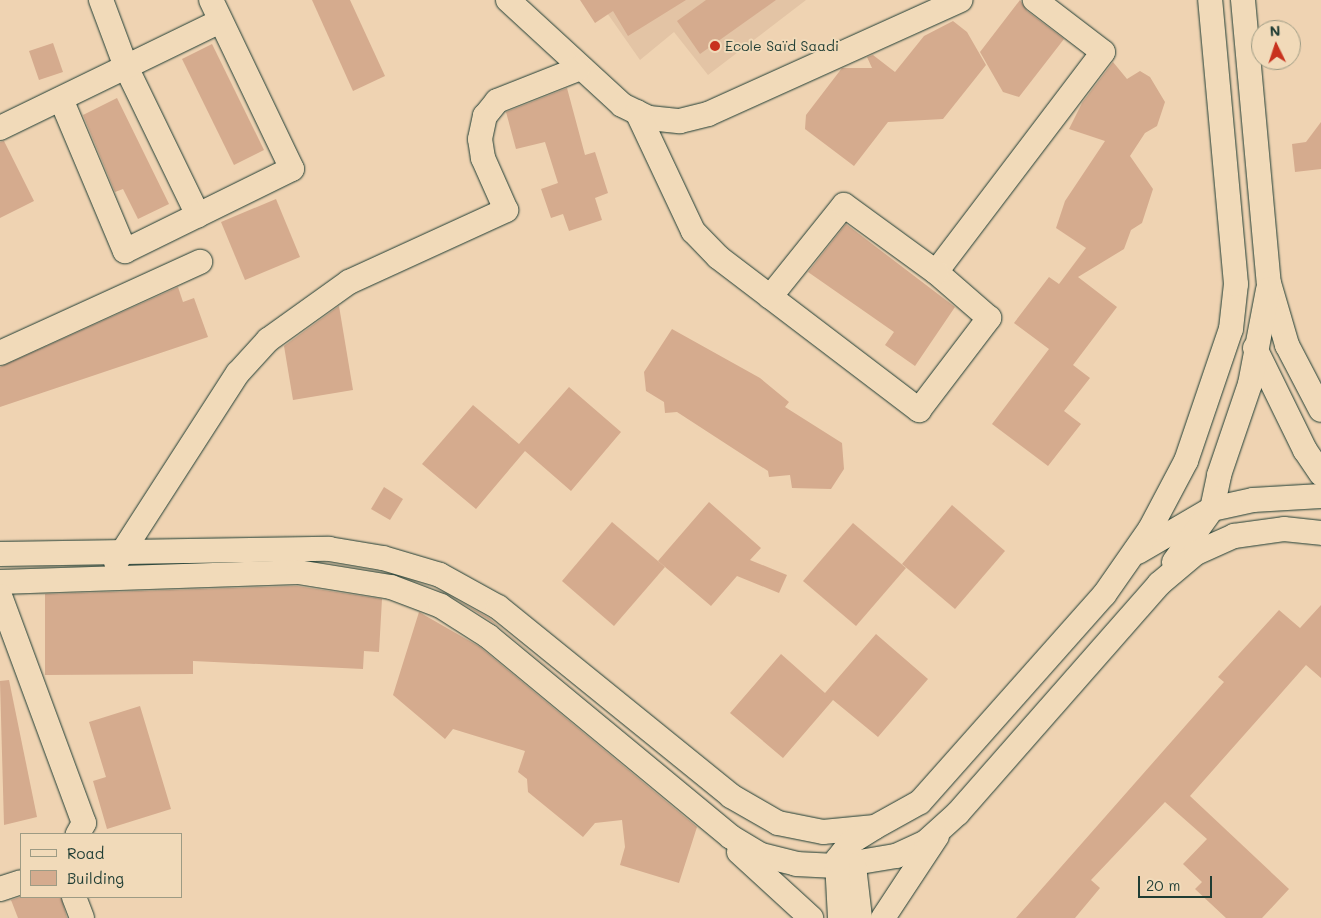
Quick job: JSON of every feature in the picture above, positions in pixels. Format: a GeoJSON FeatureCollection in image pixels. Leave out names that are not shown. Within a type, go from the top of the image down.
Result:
{"type":"FeatureCollection","features":[{"type":"Feature","properties":{"kind":"street"},"geometry":{"type":"LineString","coordinates":[[101,0],[126,67],[198,215]]}},
{"type":"Feature","properties":{"kind":"street"},"geometry":{"type":"LineString","coordinates":[[508,0],[578,69],[637,112],[680,121],[708,114],[960,0]]}},
{"type":"Feature","properties":{"kind":"street"},"geometry":{"type":"LineString","coordinates":[[936,272],[1103,52],[1034,0]]}},
{"type":"Feature","properties":{"kind":"street"},"geometry":{"type":"LineString","coordinates":[[1210,0],[1236,284],[1256,352],[1304,450],[1321,474]]}},
{"type":"Feature","properties":{"kind":"street"},"geometry":{"type":"LineString","coordinates":[[1242,0],[1269,283],[1288,345],[1321,410]]}},
{"type":"Feature","properties":{"kind":"street"},"geometry":{"type":"LineString","coordinates":[[0,128],[126,67],[216,10],[292,169],[125,251],[61,99]]}},
{"type":"Feature","properties":{"kind":"street"},"geometry":{"type":"LineString","coordinates":[[106,578],[121,552],[238,374],[268,340],[349,282],[506,210],[483,158],[480,139],[485,116],[497,101],[578,69]]}},
{"type":"Feature","properties":{"kind":"street"},"geometry":{"type":"LineString","coordinates":[[637,112],[693,231],[718,257],[770,297],[919,410],[989,318],[936,272],[844,205],[770,297]]}},
{"type":"Feature","properties":{"kind":"street"},"geometry":{"type":"LineString","coordinates":[[0,353],[200,262]]}},
{"type":"Feature","properties":{"kind":"street"},"geometry":{"type":"LineString","coordinates":[[0,582],[298,572],[391,587],[441,606],[488,636],[731,837],[761,855],[796,864],[896,856],[926,842],[942,827],[1159,584],[1212,509],[1256,352],[1269,283]]}},
{"type":"Feature","properties":{"kind":"street"},"geometry":{"type":"LineString","coordinates":[[840,918],[845,860],[875,827],[920,802],[1104,595],[1132,555],[1186,461],[1231,329],[1236,284]]}},
{"type":"Feature","properties":{"kind":"street"},"geometry":{"type":"LineString","coordinates":[[1132,555],[1212,509],[1252,500],[1321,496]]}},
{"type":"Feature","properties":{"kind":"street"},"geometry":{"type":"LineString","coordinates":[[1159,584],[1196,553],[1234,536],[1284,528],[1321,533]]}},
{"type":"Feature","properties":{"kind":"street"},"geometry":{"type":"LineString","coordinates":[[0,554],[329,549],[383,558],[440,575],[498,607],[731,796],[778,823],[823,832],[875,827]]}},
{"type":"Feature","properties":{"kind":"street"},"geometry":{"type":"LineString","coordinates":[[0,596],[84,823],[79,833]]}},
{"type":"Feature","properties":{"kind":"street"},"geometry":{"type":"LineString","coordinates":[[884,918],[942,827]]}},
{"type":"Feature","properties":{"kind":"street"},"geometry":{"type":"LineString","coordinates":[[823,832],[845,860],[860,918]]}},
{"type":"Feature","properties":{"kind":"street"},"geometry":{"type":"LineString","coordinates":[[731,837],[743,858],[811,918]]}},
{"type":"Feature","properties":{"kind":"street"},"geometry":{"type":"LineString","coordinates":[[0,889],[20,882]]}},
{"type":"Feature","properties":{"kind":"street"},"geometry":{"type":"LineString","coordinates":[[74,898],[82,918]]}},
{"type":"Feature","properties":{"kind":"shaded area","name":"Ecole Saïd Saadi"},"geometry":{"type":"Polygon","coordinates":[[[598,0],[806,0],[708,75],[674,32],[640,60],[598,0]]]}},
{"type":"Feature","properties":{"kind":"building"},"geometry":{"type":"Polygon","coordinates":[[[312,0],[350,0],[385,76],[353,91],[312,0]]]}},
{"type":"Feature","properties":{"kind":"building"},"geometry":{"type":"Polygon","coordinates":[[[580,0],[686,0],[628,36],[613,11],[595,23],[580,0]]]}},
{"type":"Feature","properties":{"kind":"building"},"geometry":{"type":"Polygon","coordinates":[[[706,0],[776,0],[700,54],[677,21],[706,0]]]}},
{"type":"Feature","properties":{"kind":"building"},"geometry":{"type":"Polygon","coordinates":[[[1020,0],[1027,11],[1064,39],[1019,97],[1003,92],[980,52],[1020,0]]]}},
{"type":"Feature","properties":{"kind":"building"},"geometry":{"type":"Polygon","coordinates":[[[953,21],[967,32],[986,65],[943,119],[888,122],[854,166],[805,129],[806,115],[842,68],[872,68],[867,57],[873,55],[895,72],[924,36],[953,21]]]}},
{"type":"Feature","properties":{"kind":"building"},"geometry":{"type":"Polygon","coordinates":[[[53,43],[63,72],[39,80],[29,51],[53,43]]]}},
{"type":"Feature","properties":{"kind":"building"},"geometry":{"type":"Polygon","coordinates":[[[212,44],[264,150],[234,165],[182,59],[212,44]]]}},
{"type":"Feature","properties":{"kind":"building"},"geometry":{"type":"Polygon","coordinates":[[[1113,62],[1127,79],[1140,71],[1150,77],[1165,102],[1157,126],[1145,133],[1130,156],[1153,189],[1142,223],[1131,230],[1124,249],[1078,277],[1117,307],[1073,365],[1090,378],[1064,411],[1081,424],[1048,466],[992,424],[1049,349],[1014,323],[1049,277],[1059,284],[1086,248],[1056,228],[1065,201],[1105,141],[1069,129],[1082,103],[1113,62]]]}},
{"type":"Feature","properties":{"kind":"building"},"geometry":{"type":"Polygon","coordinates":[[[567,88],[585,155],[595,152],[608,193],[595,198],[602,220],[569,231],[563,214],[551,218],[541,189],[558,183],[545,142],[516,149],[506,112],[567,88]]]}},
{"type":"Feature","properties":{"kind":"building"},"geometry":{"type":"Polygon","coordinates":[[[117,98],[169,204],[138,219],[123,189],[115,192],[83,115],[117,98]]]}},
{"type":"Feature","properties":{"kind":"building"},"geometry":{"type":"Polygon","coordinates":[[[1321,122],[1321,169],[1295,172],[1292,144],[1306,142],[1321,122]]]}},
{"type":"Feature","properties":{"kind":"building"},"geometry":{"type":"Polygon","coordinates":[[[4,141],[34,201],[0,218],[0,142],[4,141]]]}},
{"type":"Feature","properties":{"kind":"building"},"geometry":{"type":"Polygon","coordinates":[[[276,199],[300,257],[245,280],[221,222],[276,199]]]}},
{"type":"Feature","properties":{"kind":"building"},"geometry":{"type":"Polygon","coordinates":[[[846,224],[955,307],[915,366],[885,345],[894,332],[808,272],[846,224]]]}},
{"type":"Feature","properties":{"kind":"building"},"geometry":{"type":"Polygon","coordinates":[[[178,287],[183,302],[194,298],[208,337],[0,407],[0,367],[178,287]]]}},
{"type":"Feature","properties":{"kind":"building"},"geometry":{"type":"Polygon","coordinates":[[[339,306],[353,390],[293,400],[284,346],[339,306]]]}},
{"type":"Feature","properties":{"kind":"building"},"geometry":{"type":"Polygon","coordinates":[[[672,329],[760,378],[789,402],[785,407],[842,443],[844,469],[831,489],[792,488],[790,475],[769,477],[768,471],[677,412],[665,413],[664,402],[646,391],[644,372],[672,329]]]}},
{"type":"Feature","properties":{"kind":"building"},"geometry":{"type":"Polygon","coordinates":[[[569,387],[621,432],[571,491],[525,451],[476,509],[422,464],[473,405],[519,444],[569,387]]]}},
{"type":"Feature","properties":{"kind":"building"},"geometry":{"type":"Polygon","coordinates":[[[384,487],[403,499],[390,520],[371,509],[384,487]]]}},
{"type":"Feature","properties":{"kind":"building"},"geometry":{"type":"Polygon","coordinates":[[[709,502],[761,548],[750,560],[787,575],[779,593],[737,576],[711,606],[658,561],[709,502]]]}},
{"type":"Feature","properties":{"kind":"building"},"geometry":{"type":"Polygon","coordinates":[[[952,505],[1005,551],[955,609],[902,564],[952,505]]]}},
{"type":"Feature","properties":{"kind":"building"},"geometry":{"type":"Polygon","coordinates":[[[612,522],[665,567],[614,626],[562,581],[612,522]]]}},
{"type":"Feature","properties":{"kind":"building"},"geometry":{"type":"Polygon","coordinates":[[[853,523],[906,568],[856,626],[803,581],[853,523]]]}},
{"type":"Feature","properties":{"kind":"building"},"geometry":{"type":"Polygon","coordinates":[[[297,586],[382,599],[379,652],[364,651],[363,669],[193,661],[193,674],[45,675],[45,594],[297,586]]]}},
{"type":"Feature","properties":{"kind":"building"},"geometry":{"type":"Polygon","coordinates":[[[459,601],[489,618],[697,791],[497,625],[459,601]]]}},
{"type":"Feature","properties":{"kind":"building"},"geometry":{"type":"Polygon","coordinates":[[[1321,605],[1321,678],[1306,665],[1190,796],[1289,889],[1262,918],[1226,918],[1195,889],[1202,882],[1183,864],[1207,839],[1165,802],[1091,880],[1100,888],[1075,918],[1016,918],[1224,682],[1218,677],[1279,610],[1300,628],[1321,605]]]}},
{"type":"Feature","properties":{"kind":"building"},"geometry":{"type":"Polygon","coordinates":[[[419,612],[480,647],[697,827],[679,883],[620,865],[625,847],[622,820],[595,823],[583,837],[528,792],[527,779],[518,772],[525,751],[453,729],[445,739],[393,695],[419,612]]]}},
{"type":"Feature","properties":{"kind":"building"},"geometry":{"type":"Polygon","coordinates":[[[876,634],[928,679],[878,737],[833,700],[783,758],[730,713],[781,654],[825,693],[876,634]]]}},
{"type":"Feature","properties":{"kind":"building"},"geometry":{"type":"Polygon","coordinates":[[[9,680],[37,817],[4,825],[0,681],[9,680]]]}},
{"type":"Feature","properties":{"kind":"building"},"geometry":{"type":"Polygon","coordinates":[[[140,706],[171,809],[107,829],[93,781],[106,777],[89,722],[140,706]]]}},
{"type":"Feature","properties":{"kind":"building"},"geometry":{"type":"Polygon","coordinates":[[[20,897],[61,898],[67,918],[18,918],[11,900],[20,897]]]}},
{"type":"Feature","properties":{"kind":"place","name":"Ecole Saïd Saadi"},"geometry":{"type":"Point","coordinates":[715,46]}}]}
